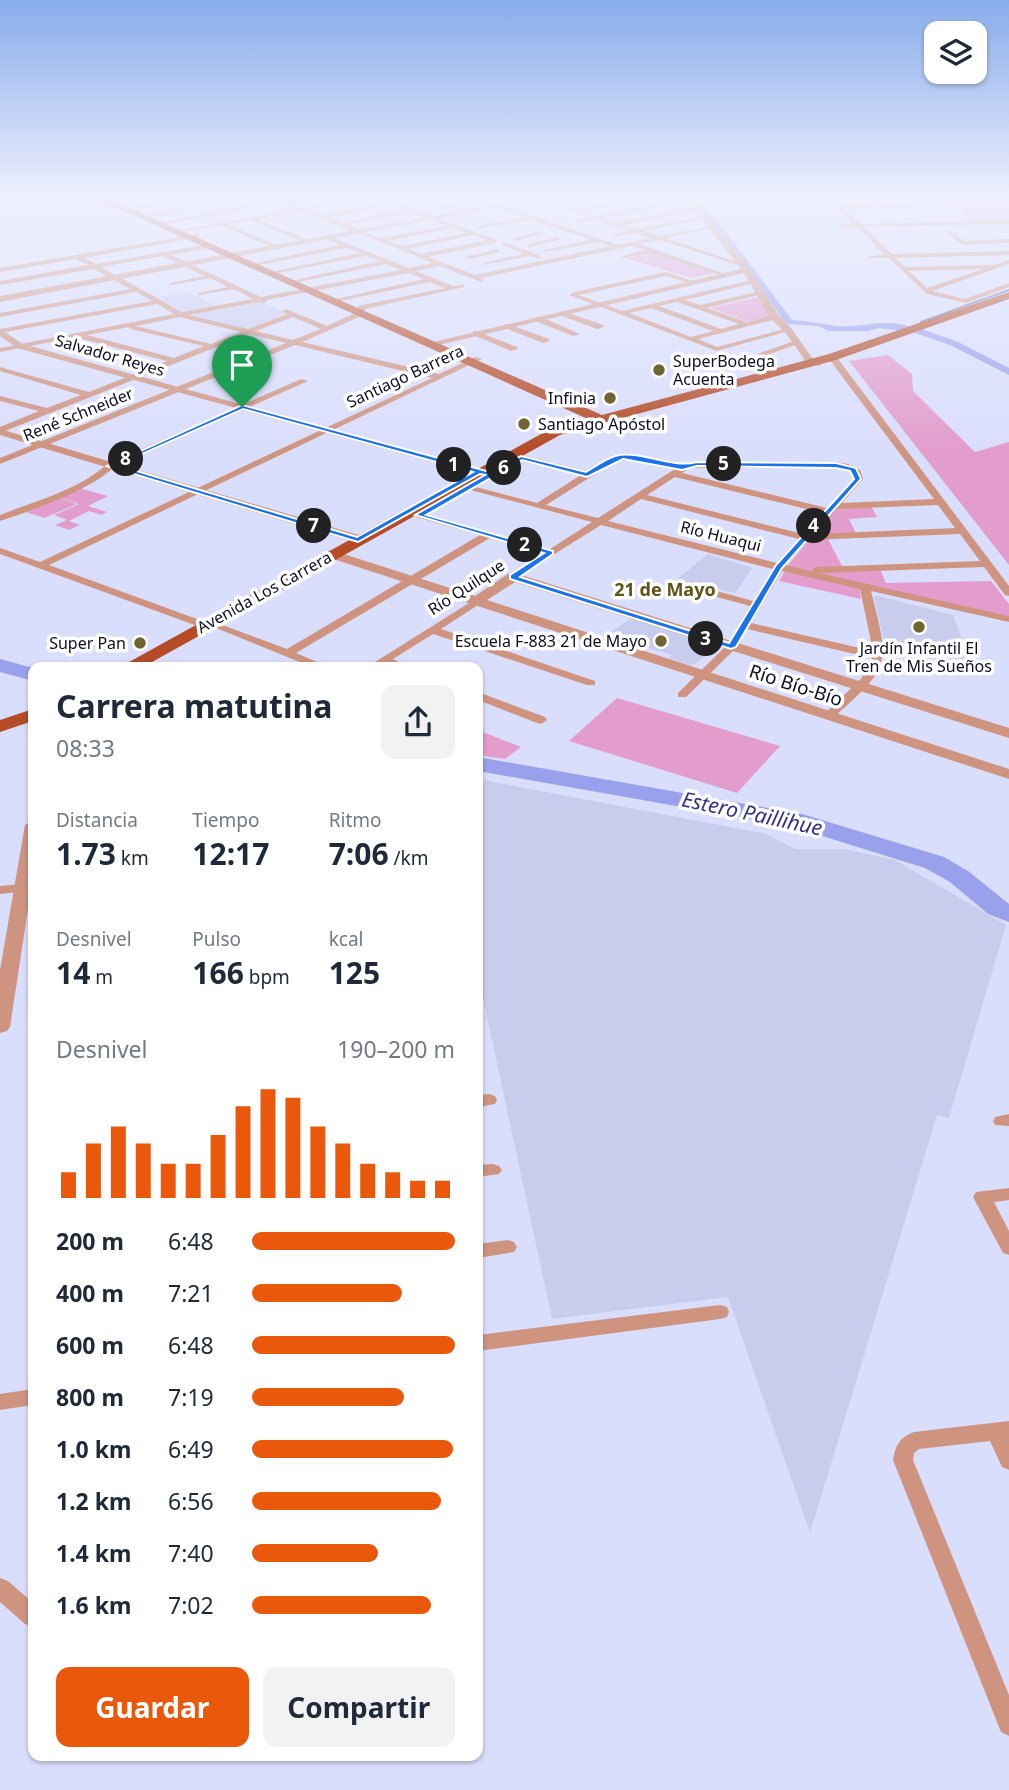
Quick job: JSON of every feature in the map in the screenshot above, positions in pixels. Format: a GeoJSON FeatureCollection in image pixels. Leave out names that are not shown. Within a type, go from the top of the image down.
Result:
{"type":"FeatureCollection","features":[{"type":"Feature","properties":{"kind":"main road"},"geometry":{"type":"LineString","coordinates":[[298,283],[606,419]]}},
{"type":"Feature","properties":{"kind":"main road"},"geometry":{"type":"LineString","coordinates":[[302,283],[361,311]]}},
{"type":"Feature","properties":{"kind":"main road","name":"Avenida Los Carrera"},"geometry":{"type":"LineString","coordinates":[[337,556],[358,539],[485,473],[544,437],[822,360],[1009,295]]}},
{"type":"Feature","properties":{"kind":"main road"},"geometry":{"type":"LineString","coordinates":[[475,361],[583,412],[606,419]]}},
{"type":"Feature","properties":{"kind":"main road"},"geometry":{"type":"LineString","coordinates":[[544,437],[583,412]]}},
{"type":"Feature","properties":{"kind":"main road","name":"Avenida Los Carrera"},"geometry":{"type":"LineString","coordinates":[[139,662],[213,626],[337,556],[419,515],[468,488],[485,473],[521,458],[559,436],[606,419]]}},
{"type":"Feature","properties":{"kind":"main road","name":"Avenida Los Carrera"},"geometry":{"type":"LineString","coordinates":[[159,662],[213,626]]}},
{"type":"Feature","properties":{"kind":"main road"},"geometry":{"type":"LineString","coordinates":[[0,726],[28,717]]}},
{"type":"Feature","properties":{"kind":"main road"},"geometry":{"type":"LineString","coordinates":[[0,736],[28,726]]}},
{"type":"Feature","properties":{"kind":"street"},"geometry":{"type":"LineString","coordinates":[[0,299],[90,283]]}},
{"type":"Feature","properties":{"kind":"street"},"geometry":{"type":"LineString","coordinates":[[123,283],[183,316],[440,377]]}},
{"type":"Feature","properties":{"kind":"street"},"geometry":{"type":"LineString","coordinates":[[173,284],[180,283]]}},
{"type":"Feature","properties":{"kind":"street"},"geometry":{"type":"LineString","coordinates":[[226,283],[327,329]]}},
{"type":"Feature","properties":{"kind":"street"},"geometry":{"type":"LineString","coordinates":[[0,350],[352,283]]}},
{"type":"Feature","properties":{"kind":"street"},"geometry":{"type":"LineString","coordinates":[[340,299],[418,283]]}},
{"type":"Feature","properties":{"kind":"street"},"geometry":{"type":"LineString","coordinates":[[437,283],[452,288]]}},
{"type":"Feature","properties":{"kind":"street"},"geometry":{"type":"LineString","coordinates":[[628,283],[573,295],[716,349],[788,330]]}},
{"type":"Feature","properties":{"kind":"street"},"geometry":{"type":"LineString","coordinates":[[434,343],[690,283]]}},
{"type":"Feature","properties":{"kind":"street"},"geometry":{"type":"LineString","coordinates":[[622,313],[750,283]]}},
{"type":"Feature","properties":{"kind":"street"},"geometry":{"type":"LineString","coordinates":[[752,283],[761,292],[774,317],[797,343],[822,360],[940,502],[1009,593]]}},
{"type":"Feature","properties":{"kind":"street"},"geometry":{"type":"LineString","coordinates":[[918,283],[925,290],[966,301],[1009,285]]}},
{"type":"Feature","properties":{"kind":"street"},"geometry":{"type":"LineString","coordinates":[[925,290],[952,283]]}},
{"type":"Feature","properties":{"kind":"street","name":"René Schneider"},"geometry":{"type":"LineString","coordinates":[[0,461],[327,329],[361,311],[462,286]]}},
{"type":"Feature","properties":{"kind":"street"},"geometry":{"type":"LineString","coordinates":[[200,294],[236,287]]}},
{"type":"Feature","properties":{"kind":"street"},"geometry":{"type":"LineString","coordinates":[[673,287],[696,295]]}},
{"type":"Feature","properties":{"kind":"street"},"geometry":{"type":"LineString","coordinates":[[0,315],[137,290]]}},
{"type":"Feature","properties":{"kind":"street"},"geometry":{"type":"LineString","coordinates":[[699,307],[761,292]]}},
{"type":"Feature","properties":{"kind":"street"},"geometry":{"type":"LineString","coordinates":[[678,300],[746,324]]}},
{"type":"Feature","properties":{"kind":"street"},"geometry":{"type":"LineString","coordinates":[[0,332],[159,302]]}},
{"type":"Feature","properties":{"kind":"street"},"geometry":{"type":"LineString","coordinates":[[652,306],[720,331]]}},
{"type":"Feature","properties":{"kind":"street"},"geometry":{"type":"LineString","coordinates":[[563,313],[600,327]]}},
{"type":"Feature","properties":{"kind":"street"},"geometry":{"type":"LineString","coordinates":[[0,431],[293,314]]}},
{"type":"Feature","properties":{"kind":"street"},"geometry":{"type":"LineString","coordinates":[[690,339],[774,317]]}},
{"type":"Feature","properties":{"kind":"street"},"geometry":{"type":"LineString","coordinates":[[538,319],[576,334]]}},
{"type":"Feature","properties":{"kind":"street"},"geometry":{"type":"LineString","coordinates":[[129,326],[214,346]]}},
{"type":"Feature","properties":{"kind":"street"},"geometry":{"type":"LineString","coordinates":[[508,326],[546,341]]}},
{"type":"Feature","properties":{"kind":"street","name":"Salvador Reyes"},"geometry":{"type":"LineString","coordinates":[[0,332],[20,346],[485,473]]}},
{"type":"Feature","properties":{"kind":"street"},"geometry":{"type":"LineString","coordinates":[[476,333],[514,349]]}},
{"type":"Feature","properties":{"kind":"street"},"geometry":{"type":"LineString","coordinates":[[79,335],[175,361]]}},
{"type":"Feature","properties":{"kind":"street"},"geometry":{"type":"LineString","coordinates":[[761,354],[797,343]]}},
{"type":"Feature","properties":{"kind":"street","name":"Santiago Barrera"},"geometry":{"type":"LineString","coordinates":[[42,565],[475,361]]}},
{"type":"Feature","properties":{"kind":"street"},"geometry":{"type":"LineString","coordinates":[[0,369],[90,395]]}},
{"type":"Feature","properties":{"kind":"street"},"geometry":{"type":"LineString","coordinates":[[0,518],[88,481],[107,471],[110,466],[304,381]]}},
{"type":"Feature","properties":{"kind":"street"},"geometry":{"type":"LineString","coordinates":[[0,398],[47,411]]}},
{"type":"Feature","properties":{"kind":"street"},"geometry":{"type":"LineString","coordinates":[[0,431],[358,539]]}},
{"type":"Feature","properties":{"kind":"street"},"geometry":{"type":"LineString","coordinates":[[538,506],[614,458],[634,457],[678,471],[830,508],[940,502]]}},
{"type":"Feature","properties":{"kind":"street"},"geometry":{"type":"LineString","coordinates":[[521,458],[587,474]]}},
{"type":"Feature","properties":{"kind":"street"},"geometry":{"type":"LineString","coordinates":[[678,471],[697,464],[836,465],[857,472],[858,479],[779,567],[731,647],[682,695]]}},
{"type":"Feature","properties":{"kind":"street","name":"Río Quilque"},"geometry":{"type":"LineString","coordinates":[[380,662],[678,471]]}},
{"type":"Feature","properties":{"kind":"street","name":"Río Huaqui"},"geometry":{"type":"LineString","coordinates":[[468,488],[779,567],[1009,619]]}},
{"type":"Feature","properties":{"kind":"street"},"geometry":{"type":"LineString","coordinates":[[640,496],[804,537],[961,531]]}},
{"type":"Feature","properties":{"kind":"street"},"geometry":{"type":"LineString","coordinates":[[419,515],[551,552]]}},
{"type":"Feature","properties":{"kind":"street"},"geometry":{"type":"LineString","coordinates":[[288,653],[488,535]]}},
{"type":"Feature","properties":{"kind":"street"},"geometry":{"type":"LineString","coordinates":[[0,551],[310,662]]}},
{"type":"Feature","properties":{"kind":"street","name":"Río Bío-Bío"},"geometry":{"type":"LineString","coordinates":[[337,556],[1009,774]]}},
{"type":"Feature","properties":{"kind":"street"},"geometry":{"type":"LineString","coordinates":[[800,572],[987,564]]}},
{"type":"Feature","properties":{"kind":"street"},"geometry":{"type":"LineString","coordinates":[[513,577],[1009,733]]}},
{"type":"Feature","properties":{"kind":"street"},"geometry":{"type":"LineString","coordinates":[[688,586],[757,606]]}},
{"type":"Feature","properties":{"kind":"street"},"geometry":{"type":"LineString","coordinates":[[829,715],[860,687],[874,669],[878,656],[865,586]]}},
{"type":"Feature","properties":{"kind":"street"},"geometry":{"type":"LineString","coordinates":[[746,625],[878,656]]}},
{"type":"Feature","properties":{"kind":"street"},"geometry":{"type":"LineString","coordinates":[[433,630],[592,683]]}},
{"type":"Feature","properties":{"kind":"street"},"geometry":{"type":"LineString","coordinates":[[483,698],[541,720]]}},
{"type":"Feature","properties":{"kind":"street"},"geometry":{"type":"LineString","coordinates":[[0,1027],[4,976],[28,856]]}},
{"type":"Feature","properties":{"kind":"street"},"geometry":{"type":"LineString","coordinates":[[0,890],[23,888]]}},
{"type":"Feature","properties":{"kind":"street"},"geometry":{"type":"LineString","coordinates":[[1009,1194],[982,1197],[1009,1248]]}},
{"type":"Feature","properties":{"kind":"street"},"geometry":{"type":"LineString","coordinates":[[483,1250],[508,1247]]}},
{"type":"Feature","properties":{"kind":"street"},"geometry":{"type":"LineString","coordinates":[[483,1342],[720,1312]]}},
{"type":"Feature","properties":{"kind":"street"},"geometry":{"type":"LineString","coordinates":[[0,1402],[28,1398]]}},
{"type":"Feature","properties":{"kind":"street"},"geometry":{"type":"LineString","coordinates":[[1009,1461],[1002,1431],[914,1441],[905,1449],[904,1461],[1009,1724]]}},
{"type":"Feature","properties":{"kind":"street"},"geometry":{"type":"LineString","coordinates":[[0,1588],[28,1613]]}},
{"type":"Feature","properties":{"kind":"shaded area"},"geometry":{"type":"Polygon","coordinates":[[[189,292],[218,307],[186,313],[157,297],[189,292]]]}},
{"type":"Feature","properties":{"kind":"shaded area"},"geometry":{"type":"Polygon","coordinates":[[[758,297],[774,318],[746,321],[711,308],[758,297]]]}},
{"type":"Feature","properties":{"kind":"shaded area"},"geometry":{"type":"Polygon","coordinates":[[[261,302],[287,313],[249,329],[191,315],[261,302]]]}},
{"type":"Feature","properties":{"kind":"shaded area"},"geometry":{"type":"Polygon","coordinates":[[[888,355],[912,374],[913,391],[975,452],[1009,442],[1009,565],[849,361],[888,355]]]}},
{"type":"Feature","properties":{"kind":"shaded area"},"geometry":{"type":"Polygon","coordinates":[[[79,488],[108,496],[88,506],[107,512],[101,515],[89,511],[69,521],[80,525],[69,530],[55,525],[67,520],[54,515],[79,504],[60,497],[79,488]]]}},
{"type":"Feature","properties":{"kind":"shaded area"},"geometry":{"type":"Polygon","coordinates":[[[59,497],[77,504],[44,518],[26,512],[59,497]]]}},
{"type":"Feature","properties":{"kind":"shaded area"},"geometry":{"type":"Polygon","coordinates":[[[871,506],[877,517],[849,519],[856,533],[826,535],[844,570],[880,569],[886,583],[991,581],[1009,604],[1009,616],[859,584],[861,599],[779,581],[788,565],[836,509],[871,506]]]}},
{"type":"Feature","properties":{"kind":"shaded area"},"geometry":{"type":"Polygon","coordinates":[[[708,554],[752,568],[736,593],[676,580],[708,554]]]}},
{"type":"Feature","properties":{"kind":"shaded area","name":"Jardín Infantil El Tren de Mis Sueños"},"geometry":{"type":"Polygon","coordinates":[[[874,597],[953,615],[970,661],[884,639],[874,597]]]}},
{"type":"Feature","properties":{"kind":"shaded area","name":"Escuela F-883 21 de Mayo"},"geometry":{"type":"Polygon","coordinates":[[[632,618],[719,646],[695,664],[689,665],[669,658],[672,655],[648,648],[644,650],[603,637],[632,618]]]}},
{"type":"Feature","properties":{"kind":"shaded area"},"geometry":{"type":"Polygon","coordinates":[[[617,698],[780,746],[737,793],[569,741],[617,698]]]}},
{"type":"Feature","properties":{"kind":"shaded area"},"geometry":{"type":"Polygon","coordinates":[[[483,732],[521,747],[505,759],[483,756],[483,732]]]}},
{"type":"Feature","properties":{"kind":"shaded area"},"geometry":{"type":"Polygon","coordinates":[[[483,780],[767,834],[795,849],[844,849],[895,860],[1006,925],[949,1118],[937,1115],[810,1533],[728,1297],[552,1319],[483,998],[483,780]]]}},
{"type":"Feature","properties":{"kind":"waterway"},"geometry":{"type":"LineString","coordinates":[[760,283],[789,322],[819,324],[829,328],[868,328],[879,325],[909,329]]}},
{"type":"Feature","properties":{"kind":"waterway"},"geometry":{"type":"LineString","coordinates":[[921,322],[1009,290]]}},
{"type":"Feature","properties":{"kind":"waterway"},"geometry":{"type":"LineString","coordinates":[[918,331],[953,343],[1009,372]]}},
{"type":"Feature","properties":{"kind":"waterway","name":"Estero Paillihue"},"geometry":{"type":"LineString","coordinates":[[0,665],[28,673]]}},
{"type":"Feature","properties":{"kind":"waterway","name":"Estero Paillihue"},"geometry":{"type":"LineString","coordinates":[[483,765],[793,819],[934,862],[959,876],[992,905],[1009,914]]}},
{"type":"Feature","properties":{"kind":"place","name":"SuperBodega Acuenta"},"geometry":{"type":"Point","coordinates":[659,370]}},
{"type":"Feature","properties":{"kind":"place","name":"Infinia"},"geometry":{"type":"Point","coordinates":[610,398]}},
{"type":"Feature","properties":{"kind":"place","name":"Santiago Apóstol"},"geometry":{"type":"Point","coordinates":[524,424]}},
{"type":"Feature","properties":{"kind":"place","name":"Jardín Infantil El Tren de Mis Sueños"},"geometry":{"type":"Point","coordinates":[919,627]}},
{"type":"Feature","properties":{"kind":"place","name":"Escuela F-883 21 de Mayo"},"geometry":{"type":"Point","coordinates":[661,641]}},
{"type":"Feature","properties":{"kind":"place","name":"Super Pan"},"geometry":{"type":"Point","coordinates":[140,643]}},
{"type":"Feature","properties":{"kind":"district","name":"21 de Mayo"},"geometry":{"type":"Point","coordinates":[665,590]}},
{"type":"Feature","properties":{"kind":"route"},"geometry":{"type":"LineString","coordinates":[[242,407],[110,466],[358,539],[479,471],[491,475],[521,458],[587,474],[614,458],[623,456],[682,468],[697,464],[836,465],[853,469],[857,472],[858,479],[779,567],[731,647],[513,577],[551,552],[419,515],[491,475],[479,471],[242,407]]}}]}
